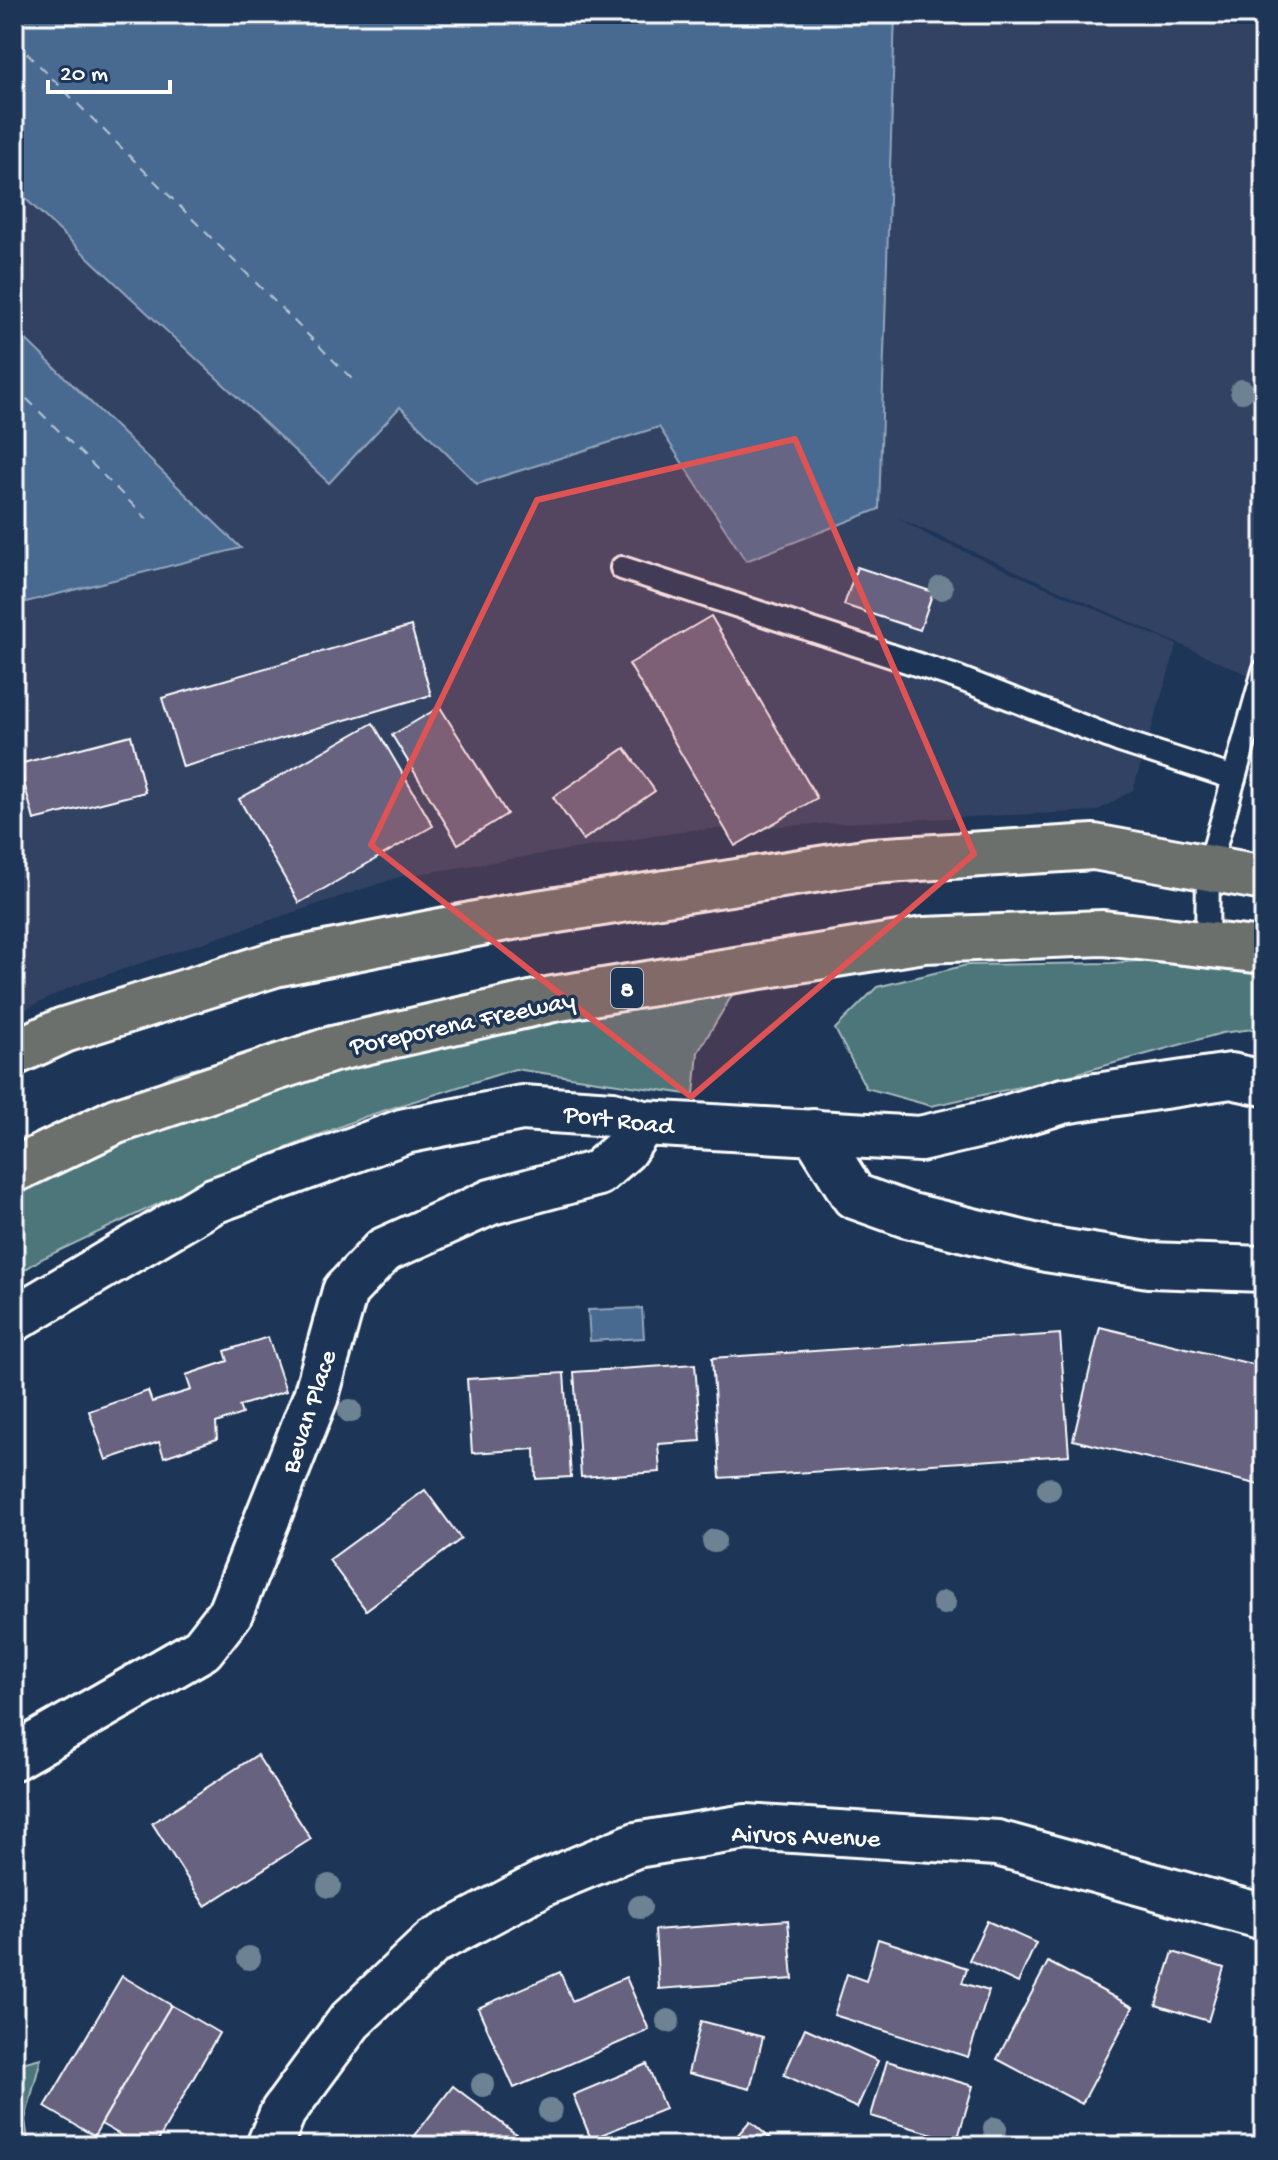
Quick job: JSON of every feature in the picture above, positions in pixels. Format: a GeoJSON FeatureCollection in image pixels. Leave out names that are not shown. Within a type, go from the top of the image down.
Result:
{"type":"FeatureCollection","features":[{"type":"Feature","properties":{"kind":"highway"},"geometry":{"type":"LineString","coordinates":[[14,1053],[64,1030],[275,964],[506,918],[871,861],[1094,847],[1208,871],[1264,878]]}},
{"type":"Feature","properties":{"kind":"highway","name":"Poreporena Freeway"},"geometry":{"type":"LineString","coordinates":[[14,1170],[116,1121],[333,1049],[553,999],[924,940],[1103,933],[1264,951]]}},
{"type":"Feature","properties":{"kind":"street","name":"Port Road"},"geometry":{"type":"LineString","coordinates":[[14,1319],[213,1201],[405,1131],[522,1108],[612,1114],[643,1123],[920,1139],[1063,1101],[1231,1076],[1264,1083]]}},
{"type":"Feature","properties":{"kind":"street","name":"Bevan Place"},"geometry":{"type":"LineString","coordinates":[[14,1757],[202,1649],[230,1613],[316,1396],[345,1291],[384,1250],[491,1202],[598,1173],[624,1150],[643,1123]]}},
{"type":"Feature","properties":{"kind":"street"},"geometry":{"type":"LineString","coordinates":[[814,1132],[854,1196],[907,1215],[1046,1249],[1119,1261],[1264,1269]]}},
{"type":"Feature","properties":{"kind":"street","name":"Airvos Avenue"},"geometry":{"type":"LineString","coordinates":[[269,2146],[283,2112],[350,2021],[433,1942],[542,1884],[636,1845],[746,1827],[997,1843],[1264,1917]]}},
{"type":"Feature","properties":{"kind":"lane"},"geometry":{"type":"LineString","coordinates":[[622,568],[956,677],[1120,741],[1234,778]]}},
{"type":"Feature","properties":{"kind":"lane"},"geometry":{"type":"LineString","coordinates":[[1207,943],[1208,871],[1234,778],[1254,744],[1264,671]]}},
{"type":"Feature","properties":{"kind":"highlighted area"},"geometry":{"type":"Polygon","coordinates":[[[795,439],[974,854],[691,1097],[371,845],[537,500],[795,439]]]}},
{"type":"Feature","properties":{"kind":"shaded area"},"geometry":{"type":"Polygon","coordinates":[[[14,14],[895,14],[879,509],[746,561],[659,427],[477,484],[400,407],[329,483],[14,188],[14,14]]]}},
{"type":"Feature","properties":{"kind":"shaded area"},"geometry":{"type":"Polygon","coordinates":[[[895,14],[1264,14],[1264,682],[896,517],[935,539],[1177,645],[1133,790],[1097,811],[692,830],[399,877],[73,986],[14,1015],[14,605],[240,548],[14,328],[14,188],[329,482],[400,407],[477,484],[659,427],[879,509],[895,14]]]}},
{"type":"Feature","properties":{"kind":"shaded area"},"geometry":{"type":"Polygon","coordinates":[[[14,328],[241,548],[14,605],[14,328]]]}},
{"type":"Feature","properties":{"kind":"shaded area"},"geometry":{"type":"Polygon","coordinates":[[[642,1308],[644,1338],[590,1341],[588,1310],[642,1308]]]}},
{"type":"Feature","properties":{"kind":"green space"},"geometry":{"type":"Polygon","coordinates":[[[1223,954],[1264,960],[1264,1032],[1253,1029],[1222,1033],[1057,1079],[931,1106],[866,1088],[835,1029],[877,987],[967,965],[1112,963],[1223,954]]]}},
{"type":"Feature","properties":{"kind":"green space"},"geometry":{"type":"Polygon","coordinates":[[[734,992],[698,1052],[694,1095],[515,1069],[364,1117],[224,1173],[41,1259],[14,1277],[14,1154],[175,1074],[374,1020],[734,992]]]}},
{"type":"Feature","properties":{"kind":"green space"},"geometry":{"type":"Polygon","coordinates":[[[41,2058],[25,2120],[29,2146],[14,2146],[14,2065],[41,2058]]]}},
{"type":"Feature","properties":{"kind":"building"},"geometry":{"type":"Polygon","coordinates":[[[857,567],[933,592],[920,630],[844,605],[857,567]]]}},
{"type":"Feature","properties":{"kind":"building"},"geometry":{"type":"Polygon","coordinates":[[[711,616],[817,798],[735,846],[629,664],[711,616]]]}},
{"type":"Feature","properties":{"kind":"building"},"geometry":{"type":"Polygon","coordinates":[[[411,626],[431,695],[183,767],[162,698],[411,626]]]}},
{"type":"Feature","properties":{"kind":"building"},"geometry":{"type":"Polygon","coordinates":[[[440,707],[507,814],[458,844],[392,735],[440,707]]]}},
{"type":"Feature","properties":{"kind":"building"},"geometry":{"type":"Polygon","coordinates":[[[373,723],[433,826],[299,903],[239,799],[373,723]]]}},
{"type":"Feature","properties":{"kind":"building"},"geometry":{"type":"Polygon","coordinates":[[[131,735],[145,792],[34,820],[19,764],[131,735]]]}},
{"type":"Feature","properties":{"kind":"building"},"geometry":{"type":"Polygon","coordinates":[[[625,748],[655,791],[583,840],[553,797],[625,748]]]}},
{"type":"Feature","properties":{"kind":"building"},"geometry":{"type":"Polygon","coordinates":[[[1100,1327],[1264,1367],[1264,1486],[1073,1440],[1100,1327]]]}},
{"type":"Feature","properties":{"kind":"building"},"geometry":{"type":"Polygon","coordinates":[[[1060,1334],[1069,1455],[720,1478],[712,1358],[1060,1334]]]}},
{"type":"Feature","properties":{"kind":"building"},"geometry":{"type":"Polygon","coordinates":[[[268,1337],[286,1391],[239,1406],[242,1414],[216,1423],[217,1439],[164,1457],[159,1442],[106,1460],[89,1411],[148,1391],[152,1402],[191,1390],[186,1375],[228,1361],[225,1351],[268,1337]]]}},
{"type":"Feature","properties":{"kind":"building"},"geometry":{"type":"Polygon","coordinates":[[[695,1364],[701,1441],[658,1444],[660,1472],[581,1477],[574,1372],[695,1364]]]}},
{"type":"Feature","properties":{"kind":"building"},"geometry":{"type":"Polygon","coordinates":[[[564,1373],[571,1477],[536,1479],[535,1449],[472,1453],[467,1379],[564,1373]]]}},
{"type":"Feature","properties":{"kind":"building"},"geometry":{"type":"Polygon","coordinates":[[[425,1490],[461,1539],[366,1610],[329,1560],[425,1490]]]}},
{"type":"Feature","properties":{"kind":"building"},"geometry":{"type":"Polygon","coordinates":[[[257,1755],[311,1839],[205,1906],[152,1823],[257,1755]]]}},
{"type":"Feature","properties":{"kind":"building"},"geometry":{"type":"Polygon","coordinates":[[[788,1920],[793,1979],[659,1989],[655,1930],[788,1920]]]}},
{"type":"Feature","properties":{"kind":"building"},"geometry":{"type":"Polygon","coordinates":[[[987,1921],[1036,1943],[1018,1983],[969,1960],[987,1921]]]}},
{"type":"Feature","properties":{"kind":"building"},"geometry":{"type":"Polygon","coordinates":[[[878,1939],[967,1968],[962,1983],[989,1991],[968,2057],[834,2015],[847,1974],[866,1981],[878,1939]]]}},
{"type":"Feature","properties":{"kind":"building"},"geometry":{"type":"Polygon","coordinates":[[[1173,1952],[1224,1968],[1208,2021],[1156,2005],[1173,1952]]]}},
{"type":"Feature","properties":{"kind":"building"},"geometry":{"type":"Polygon","coordinates":[[[1048,1962],[1133,2007],[1082,2104],[997,2059],[1048,1962]]]}},
{"type":"Feature","properties":{"kind":"building"},"geometry":{"type":"Polygon","coordinates":[[[560,1972],[572,2001],[626,1977],[649,2030],[514,2088],[478,2008],[560,1972]]]}},
{"type":"Feature","properties":{"kind":"building"},"geometry":{"type":"Polygon","coordinates":[[[122,1976],[171,2005],[94,2136],[45,2107],[122,1976]]]}},
{"type":"Feature","properties":{"kind":"building"},"geometry":{"type":"Polygon","coordinates":[[[171,2005],[219,2033],[155,2146],[140,2146],[101,2124],[171,2005]]]}},
{"type":"Feature","properties":{"kind":"building"},"geometry":{"type":"Polygon","coordinates":[[[701,2021],[763,2037],[750,2089],[688,2073],[701,2021]]]}},
{"type":"Feature","properties":{"kind":"building"},"geometry":{"type":"Polygon","coordinates":[[[805,2028],[878,2061],[857,2108],[784,2075],[805,2028]]]}},
{"type":"Feature","properties":{"kind":"building"},"geometry":{"type":"Polygon","coordinates":[[[887,2061],[973,2086],[957,2141],[871,2116],[887,2061]]]}},
{"type":"Feature","properties":{"kind":"building"},"geometry":{"type":"Polygon","coordinates":[[[647,2064],[665,2109],[591,2139],[573,2095],[647,2064]]]}},
{"type":"Feature","properties":{"kind":"building"},"geometry":{"type":"Polygon","coordinates":[[[453,2086],[517,2135],[508,2146],[407,2146],[453,2086]]]}},
{"type":"Feature","properties":{"kind":"building"},"geometry":{"type":"Polygon","coordinates":[[[750,2121],[779,2146],[728,2146],[750,2121]]]}},
{"type":"Feature","properties":{"kind":"building"},"geometry":{"type":"Polygon","coordinates":[[[1169,2136],[1191,2146],[1164,2146],[1169,2136]]]}},
{"type":"Feature","properties":{"kind":"ferry route"},"geometry":{"type":"LineString","coordinates":[[14,40],[356,383]]}},
{"type":"Feature","properties":{"kind":"ferry route"},"geometry":{"type":"LineString","coordinates":[[14,386],[147,519]]}}]}
